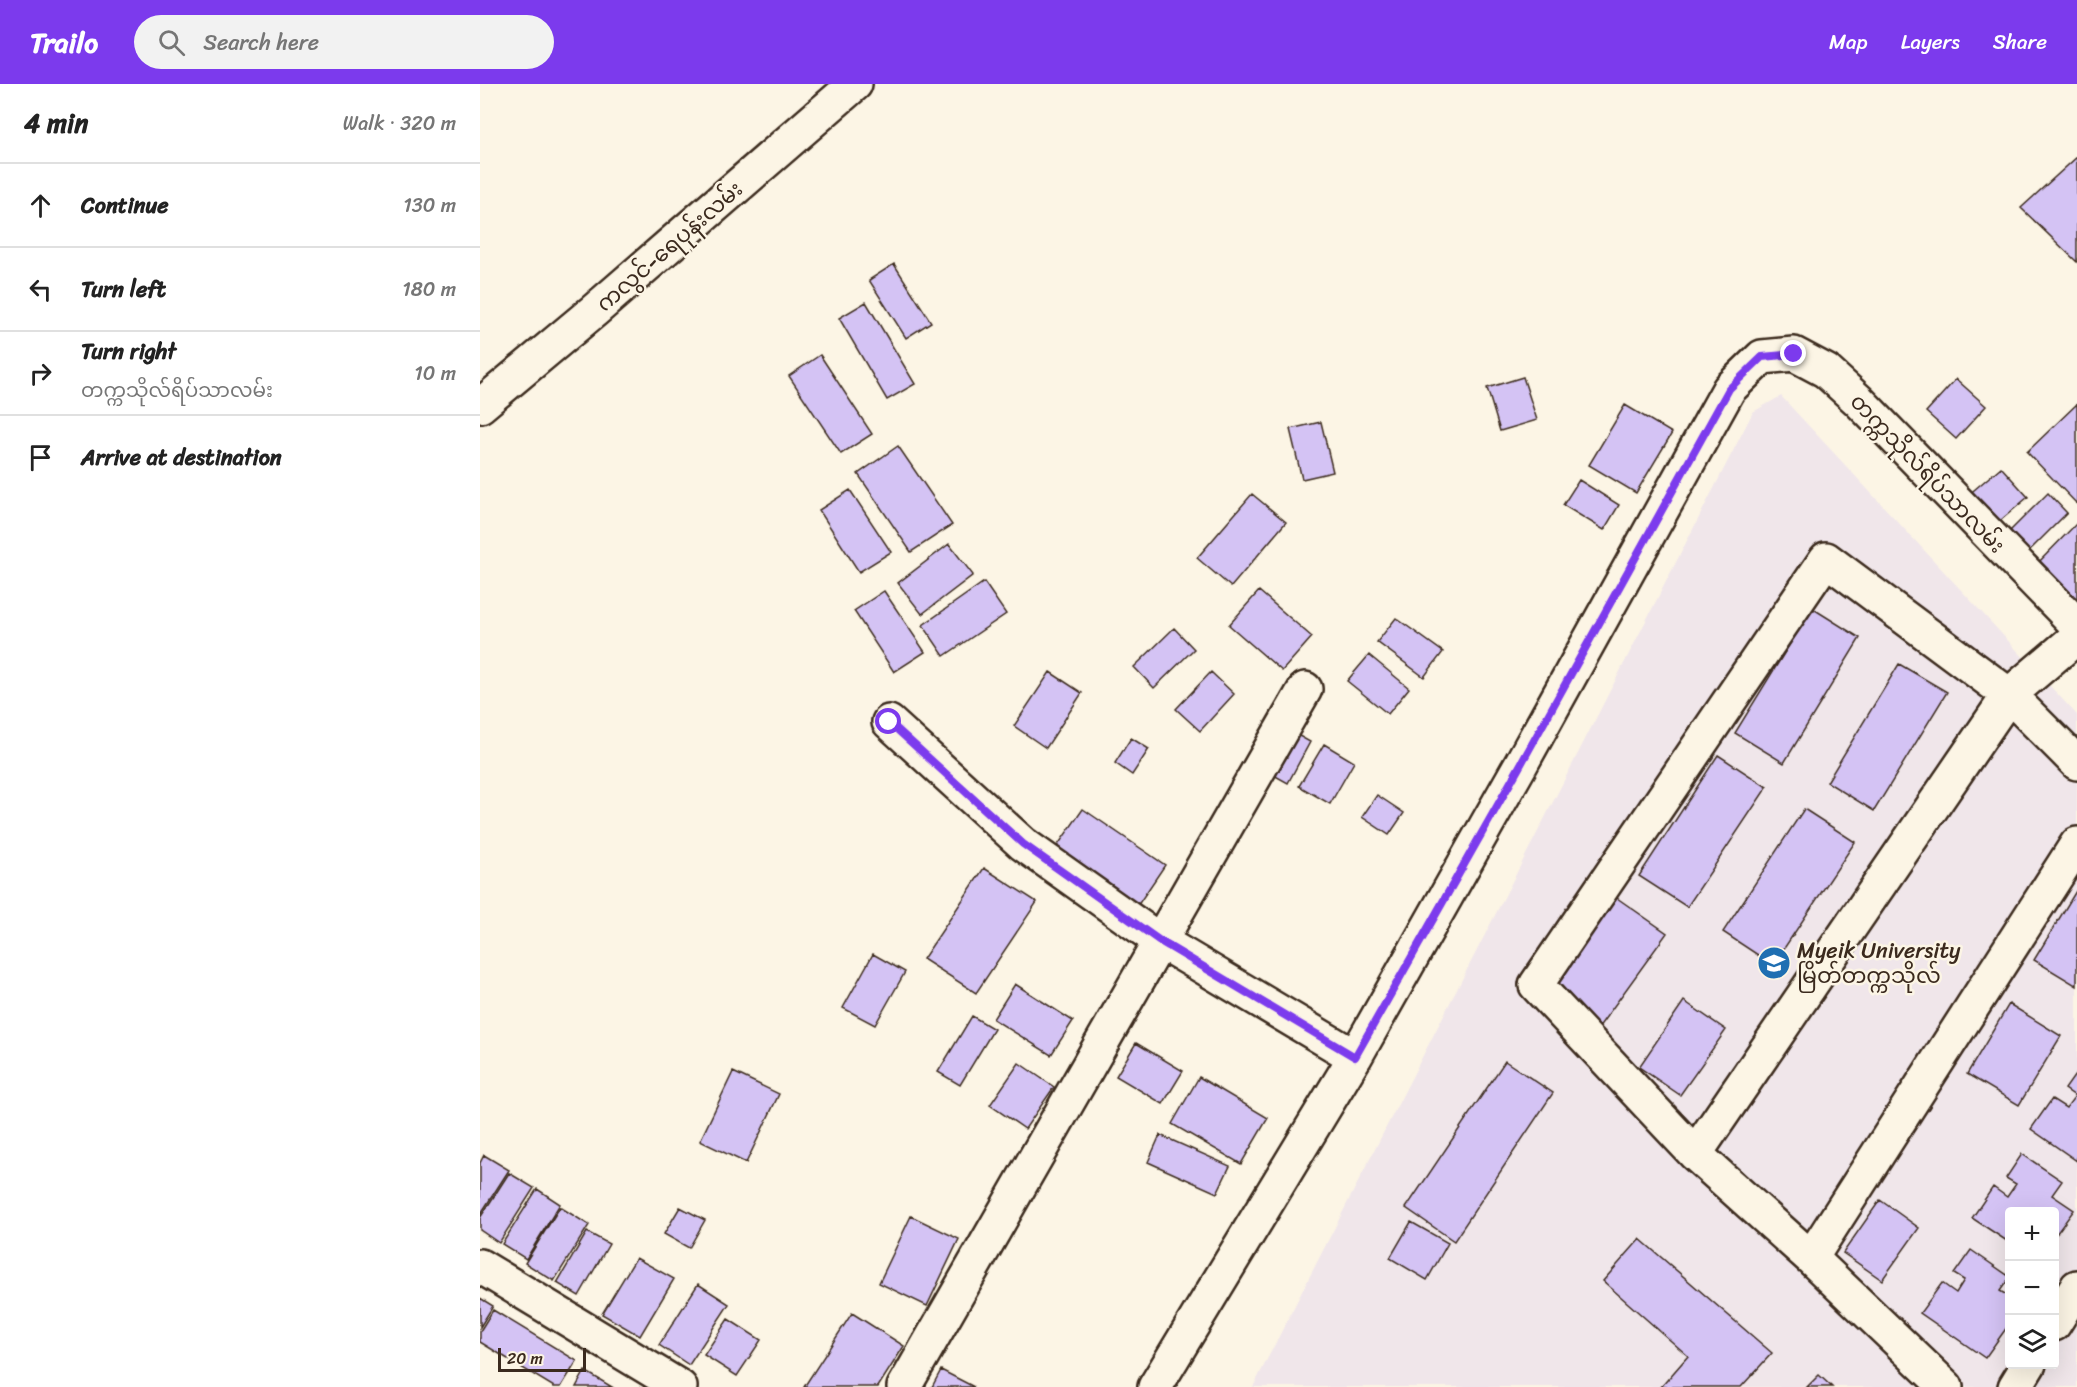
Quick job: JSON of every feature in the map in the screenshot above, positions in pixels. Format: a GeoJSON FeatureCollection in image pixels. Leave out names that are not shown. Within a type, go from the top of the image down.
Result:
{"type":"FeatureCollection","features":[{"type":"Feature","properties":{"kind":"street","name":"ကလွင်-ရေပုန်းလမ်း"},"geometry":{"type":"LineString","coordinates":[[480,406],[595,310],[855,84]]}},
{"type":"Feature","properties":{"kind":"street","name":"တက္ကသိုလ်ရိပ်သာလမ်း"},"geometry":{"type":"LineString","coordinates":[[1355,1057],[1729,389],[1762,357],[1794,354],[1826,371],[1859,401],[2077,625]]}},
{"type":"Feature","properties":{"kind":"street"},"geometry":{"type":"LineString","coordinates":[[1946,1387],[1811,1258],[1695,1154],[1536,985],[1826,559],[2009,695],[2077,763]]}},
{"type":"Feature","properties":{"kind":"street"},"geometry":{"type":"LineString","coordinates":[[1695,1154],[2009,695],[2077,637]]}},
{"type":"Feature","properties":{"kind":"street"},"geometry":{"type":"LineString","coordinates":[[904,1387],[1305,690]]}},
{"type":"Feature","properties":{"kind":"street"},"geometry":{"type":"LineString","coordinates":[[889,722],[1023,844],[1160,941],[1355,1057],[1155,1387]]}},
{"type":"Feature","properties":{"kind":"street"},"geometry":{"type":"LineString","coordinates":[[1811,1258],[2077,844]]}},
{"type":"Feature","properties":{"kind":"street"},"geometry":{"type":"LineString","coordinates":[[480,1266],[663,1383]]}},
{"type":"Feature","properties":{"kind":"street"},"geometry":{"type":"LineString","coordinates":[[2059,1317],[2077,1287]]}},
{"type":"Feature","properties":{"kind":"street"},"geometry":{"type":"LineString","coordinates":[[2015,1387],[2026,1369]]}},
{"type":"Feature","properties":{"kind":"shaded area","name":"Myeik University မြိတ်တက္ကသိုလ်"},"geometry":{"type":"Polygon","coordinates":[[[1781,396],[2077,715],[2077,1387],[1253,1387],[1753,412],[1781,396]]]}},
{"type":"Feature","properties":{"kind":"building"},"geometry":{"type":"Polygon","coordinates":[[[2077,157],[2077,262],[2021,208],[2077,157]]]}},
{"type":"Feature","properties":{"kind":"building"},"geometry":{"type":"Polygon","coordinates":[[[894,264],[931,322],[906,338],[869,280],[894,264]]]}},
{"type":"Feature","properties":{"kind":"building"},"geometry":{"type":"Polygon","coordinates":[[[866,302],[915,384],[887,400],[839,318],[866,302]]]}},
{"type":"Feature","properties":{"kind":"building"},"geometry":{"type":"Polygon","coordinates":[[[820,355],[872,434],[841,454],[789,376],[820,355]]]}},
{"type":"Feature","properties":{"kind":"building"},"geometry":{"type":"Polygon","coordinates":[[[1523,377],[1537,420],[1500,431],[1487,388],[1523,377]]]}},
{"type":"Feature","properties":{"kind":"building"},"geometry":{"type":"Polygon","coordinates":[[[1956,379],[1986,406],[1956,439],[1926,412],[1956,379]]]}},
{"type":"Feature","properties":{"kind":"building"},"geometry":{"type":"Polygon","coordinates":[[[2077,404],[2077,504],[2027,452],[2077,404]]]}},
{"type":"Feature","properties":{"kind":"building"},"geometry":{"type":"Polygon","coordinates":[[[1625,405],[1672,433],[1636,493],[1589,465],[1625,405]]]}},
{"type":"Feature","properties":{"kind":"building"},"geometry":{"type":"Polygon","coordinates":[[[1321,422],[1333,472],[1302,479],[1290,429],[1321,422]]]}},
{"type":"Feature","properties":{"kind":"building"},"geometry":{"type":"Polygon","coordinates":[[[898,446],[952,525],[911,552],[858,474],[898,446]]]}},
{"type":"Feature","properties":{"kind":"building"},"geometry":{"type":"Polygon","coordinates":[[[2001,467],[2028,497],[1994,526],[1967,496],[2001,467]]]}},
{"type":"Feature","properties":{"kind":"building"},"geometry":{"type":"Polygon","coordinates":[[[1579,480],[1619,505],[1604,530],[1563,505],[1579,480]]]}},
{"type":"Feature","properties":{"kind":"building"},"geometry":{"type":"Polygon","coordinates":[[[850,490],[891,552],[859,572],[819,510],[850,490]]]}},
{"type":"Feature","properties":{"kind":"building"},"geometry":{"type":"Polygon","coordinates":[[[2048,493],[2067,513],[2025,555],[2006,535],[2048,493]]]}},
{"type":"Feature","properties":{"kind":"building"},"geometry":{"type":"Polygon","coordinates":[[[1252,494],[1286,522],[1231,587],[1197,558],[1252,494]]]}},
{"type":"Feature","properties":{"kind":"building"},"geometry":{"type":"Polygon","coordinates":[[[2077,523],[2077,603],[2035,566],[2077,523]]]}},
{"type":"Feature","properties":{"kind":"building"},"geometry":{"type":"Polygon","coordinates":[[[949,544],[973,575],[922,614],[898,583],[949,544]]]}},
{"type":"Feature","properties":{"kind":"building"},"geometry":{"type":"Polygon","coordinates":[[[984,582],[1006,614],[944,656],[923,625],[984,582]]]}},
{"type":"Feature","properties":{"kind":"building"},"geometry":{"type":"Polygon","coordinates":[[[884,591],[925,652],[894,672],[854,611],[884,591]]]}},
{"type":"Feature","properties":{"kind":"building"},"geometry":{"type":"Polygon","coordinates":[[[1259,591],[1312,637],[1282,671],[1229,625],[1259,591]]]}},
{"type":"Feature","properties":{"kind":"building"},"geometry":{"type":"Polygon","coordinates":[[[1812,608],[1860,638],[1784,763],[1735,733],[1812,608]]]}},
{"type":"Feature","properties":{"kind":"building"},"geometry":{"type":"Polygon","coordinates":[[[1396,618],[1443,652],[1424,677],[1377,642],[1396,618]]]}},
{"type":"Feature","properties":{"kind":"building"},"geometry":{"type":"Polygon","coordinates":[[[1174,628],[1194,649],[1154,688],[1134,667],[1174,628]]]}},
{"type":"Feature","properties":{"kind":"building"},"geometry":{"type":"Polygon","coordinates":[[[1369,655],[1409,688],[1388,714],[1347,681],[1369,655]]]}},
{"type":"Feature","properties":{"kind":"building"},"geometry":{"type":"Polygon","coordinates":[[[1899,664],[1947,692],[1874,811],[1827,782],[1899,664]]]}},
{"type":"Feature","properties":{"kind":"building"},"geometry":{"type":"Polygon","coordinates":[[[1050,672],[1082,693],[1046,748],[1014,726],[1050,672]]]}},
{"type":"Feature","properties":{"kind":"building"},"geometry":{"type":"Polygon","coordinates":[[[1211,672],[1234,694],[1200,731],[1176,709],[1211,672]]]}},
{"type":"Feature","properties":{"kind":"building"},"geometry":{"type":"Polygon","coordinates":[[[1292,732],[1310,742],[1288,783],[1270,773],[1292,732]]]}},
{"type":"Feature","properties":{"kind":"building"},"geometry":{"type":"Polygon","coordinates":[[[1131,738],[1149,749],[1132,775],[1115,763],[1131,738]]]}},
{"type":"Feature","properties":{"kind":"building"},"geometry":{"type":"Polygon","coordinates":[[[1324,744],[1354,762],[1330,804],[1299,786],[1324,744]]]}},
{"type":"Feature","properties":{"kind":"building"},"geometry":{"type":"Polygon","coordinates":[[[1718,755],[1767,787],[1687,907],[1639,876],[1718,755]]]}},
{"type":"Feature","properties":{"kind":"building"},"geometry":{"type":"Polygon","coordinates":[[[1377,795],[1404,813],[1389,835],[1362,817],[1377,795]]]}},
{"type":"Feature","properties":{"kind":"building"},"geometry":{"type":"Polygon","coordinates":[[[1083,809],[1165,865],[1125,924],[1042,868],[1083,809]]]}},
{"type":"Feature","properties":{"kind":"building"},"geometry":{"type":"Polygon","coordinates":[[[1804,809],[1855,842],[1773,965],[1723,932],[1804,809]]]}},
{"type":"Feature","properties":{"kind":"building"},"geometry":{"type":"Polygon","coordinates":[[[984,868],[1037,902],[976,993],[923,959],[984,868]]]}},
{"type":"Feature","properties":{"kind":"building"},"geometry":{"type":"Polygon","coordinates":[[[2077,891],[2077,986],[2034,960],[2077,891]]]}},
{"type":"Feature","properties":{"kind":"building"},"geometry":{"type":"Polygon","coordinates":[[[1617,898],[1667,933],[1588,1042],[1538,1006],[1617,898]]]}},
{"type":"Feature","properties":{"kind":"building"},"geometry":{"type":"Polygon","coordinates":[[[873,954],[905,972],[875,1025],[843,1008],[873,954]]]}},
{"type":"Feature","properties":{"kind":"building"},"geometry":{"type":"Polygon","coordinates":[[[1015,984],[1073,1021],[1051,1055],[993,1019],[1015,984]]]}},
{"type":"Feature","properties":{"kind":"building"},"geometry":{"type":"Polygon","coordinates":[[[1684,1001],[1726,1030],[1680,1095],[1639,1067],[1684,1001]]]}},
{"type":"Feature","properties":{"kind":"building"},"geometry":{"type":"Polygon","coordinates":[[[2009,1004],[2061,1036],[2019,1105],[1967,1074],[2009,1004]]]}},
{"type":"Feature","properties":{"kind":"building"},"geometry":{"type":"Polygon","coordinates":[[[972,1016],[994,1029],[960,1085],[938,1072],[972,1016]]]}},
{"type":"Feature","properties":{"kind":"building"},"geometry":{"type":"Polygon","coordinates":[[[1136,1043],[1183,1071],[1163,1104],[1116,1076],[1136,1043]]]}},
{"type":"Feature","properties":{"kind":"building"},"geometry":{"type":"Polygon","coordinates":[[[1505,1061],[1553,1093],[1454,1241],[1406,1208],[1505,1061]]]}},
{"type":"Feature","properties":{"kind":"building"},"geometry":{"type":"Polygon","coordinates":[[[1019,1063],[1054,1087],[1025,1129],[990,1105],[1019,1063]]]}},
{"type":"Feature","properties":{"kind":"building"},"geometry":{"type":"Polygon","coordinates":[[[733,1072],[779,1094],[746,1163],[700,1141],[733,1072]]]}},
{"type":"Feature","properties":{"kind":"building"},"geometry":{"type":"Polygon","coordinates":[[[2077,1072],[2077,1161],[2031,1129],[2052,1099],[2066,1108],[2075,1096],[2065,1089],[2077,1072]]]}},
{"type":"Feature","properties":{"kind":"building"},"geometry":{"type":"Polygon","coordinates":[[[1199,1077],[1268,1118],[1241,1164],[1172,1124],[1199,1077]]]}},
{"type":"Feature","properties":{"kind":"building"},"geometry":{"type":"Polygon","coordinates":[[[1160,1135],[1230,1166],[1217,1193],[1148,1162],[1160,1135]]]}},
{"type":"Feature","properties":{"kind":"building"},"geometry":{"type":"Polygon","coordinates":[[[2022,1154],[2062,1181],[2052,1195],[2074,1210],[2059,1230],[2059,1207],[2005,1207],[2005,1240],[1972,1218],[1993,1187],[2007,1197],[2016,1184],[2006,1178],[2022,1154]]]}},
{"type":"Feature","properties":{"kind":"building"},"geometry":{"type":"Polygon","coordinates":[[[484,1155],[509,1170],[480,1215],[480,1163],[484,1155]]]}},
{"type":"Feature","properties":{"kind":"building"},"geometry":{"type":"Polygon","coordinates":[[[509,1173],[534,1188],[499,1243],[480,1230],[480,1218],[509,1173]]]}},
{"type":"Feature","properties":{"kind":"building"},"geometry":{"type":"Polygon","coordinates":[[[537,1189],[560,1204],[526,1259],[502,1244],[537,1189]]]}},
{"type":"Feature","properties":{"kind":"building"},"geometry":{"type":"Polygon","coordinates":[[[1880,1200],[1919,1228],[1882,1280],[1843,1253],[1880,1200]]]}},
{"type":"Feature","properties":{"kind":"building"},"geometry":{"type":"Polygon","coordinates":[[[560,1207],[589,1225],[554,1281],[525,1263],[560,1207]]]}},
{"type":"Feature","properties":{"kind":"building"},"geometry":{"type":"Polygon","coordinates":[[[680,1207],[705,1220],[689,1248],[664,1234],[680,1207]]]}},
{"type":"Feature","properties":{"kind":"building"},"geometry":{"type":"Polygon","coordinates":[[[911,1216],[959,1239],[927,1306],[879,1283],[911,1216]]]}},
{"type":"Feature","properties":{"kind":"building"},"geometry":{"type":"Polygon","coordinates":[[[1411,1222],[1448,1243],[1427,1280],[1390,1258],[1411,1222]]]}},
{"type":"Feature","properties":{"kind":"building"},"geometry":{"type":"Polygon","coordinates":[[[587,1232],[609,1244],[579,1296],[557,1283],[587,1232]]]}},
{"type":"Feature","properties":{"kind":"building"},"geometry":{"type":"Polygon","coordinates":[[[1640,1239],[1772,1353],[1741,1387],[1661,1387],[1688,1356],[1603,1281],[1640,1239]]]}},
{"type":"Feature","properties":{"kind":"building"},"geometry":{"type":"Polygon","coordinates":[[[1971,1250],[2005,1274],[2005,1284],[2000,1291],[2005,1294],[2005,1330],[1985,1358],[1920,1313],[1942,1283],[1956,1293],[1964,1280],[1954,1274],[1971,1250]]]}},
{"type":"Feature","properties":{"kind":"building"},"geometry":{"type":"Polygon","coordinates":[[[636,1258],[674,1279],[640,1336],[602,1314],[636,1258]]]}},
{"type":"Feature","properties":{"kind":"building"},"geometry":{"type":"Polygon","coordinates":[[[698,1284],[729,1304],[689,1365],[659,1345],[698,1284]]]}},
{"type":"Feature","properties":{"kind":"building"},"geometry":{"type":"Polygon","coordinates":[[[480,1298],[493,1306],[480,1327],[480,1298]]]}},
{"type":"Feature","properties":{"kind":"building"},"geometry":{"type":"Polygon","coordinates":[[[493,1310],[577,1361],[561,1387],[554,1387],[480,1342],[480,1331],[493,1310]]]}},
{"type":"Feature","properties":{"kind":"building"},"geometry":{"type":"Polygon","coordinates":[[[852,1313],[904,1346],[878,1387],[804,1387],[852,1313]]]}},
{"type":"Feature","properties":{"kind":"building"},"geometry":{"type":"Polygon","coordinates":[[[728,1319],[761,1340],[737,1376],[704,1355],[728,1319]]]}},
{"type":"Feature","properties":{"kind":"building"},"geometry":{"type":"Polygon","coordinates":[[[941,1370],[974,1387],[932,1387],[941,1370]]]}},
{"type":"Feature","properties":{"kind":"building"},"geometry":{"type":"Polygon","coordinates":[[[585,1371],[612,1387],[576,1387],[585,1371]]]}},
{"type":"Feature","properties":{"kind":"building"},"geometry":{"type":"Polygon","coordinates":[[[1819,1375],[1832,1387],[1807,1387],[1819,1375]]]}},
{"type":"Feature","properties":{"kind":"place","name":"Myeik University မြိတ်တက္ကသိုလ်"},"geometry":{"type":"Point","coordinates":[1774,963]}},
{"type":"Feature","properties":{"kind":"route"},"geometry":{"type":"LineString","coordinates":[[889,722],[1023,844],[1160,941],[1355,1057],[1729,389],[1762,357],[1794,354]]}}]}
